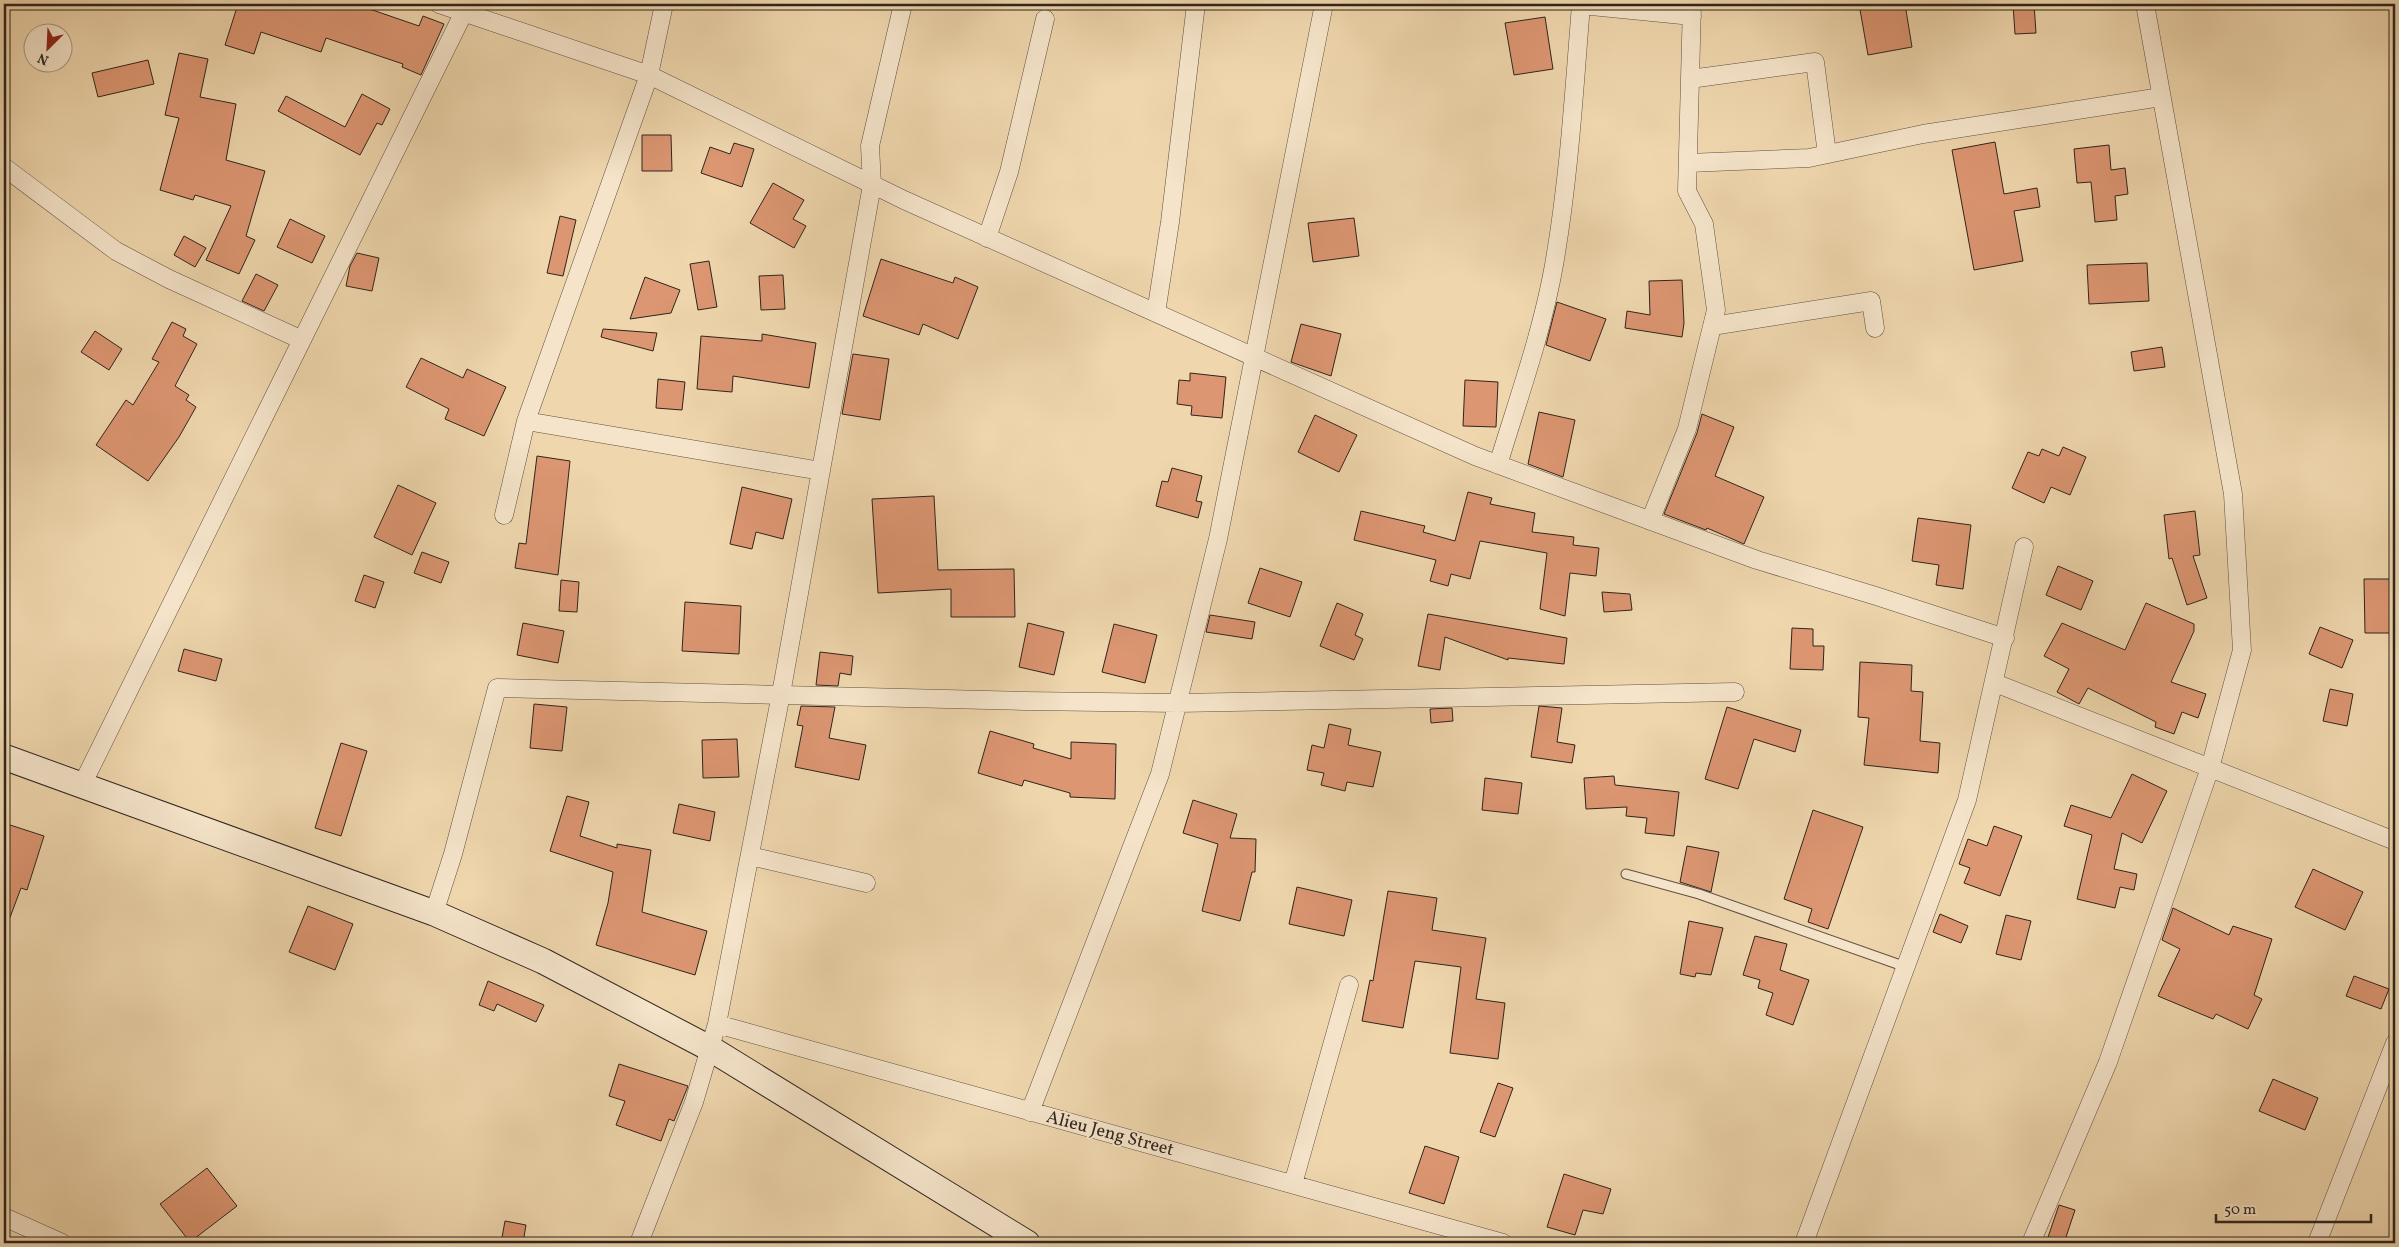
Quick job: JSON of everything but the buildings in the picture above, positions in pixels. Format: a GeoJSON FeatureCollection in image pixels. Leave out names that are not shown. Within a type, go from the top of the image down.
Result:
{"type":"FeatureCollection","features":[{"type":"Feature","properties":{"kind":"street"},"geometry":{"type":"LineString","coordinates":[[439,4],[649,75],[872,185],[987,238],[1498,465],[1757,560],[2005,638]]}},
{"type":"Feature","properties":{"kind":"street"},"geometry":{"type":"LineString","coordinates":[[504,515],[526,421],[649,75],[664,4]]}},
{"type":"Feature","properties":{"kind":"street"},"geometry":{"type":"LineString","coordinates":[[639,1243],[694,1102],[711,1050],[717,1024],[781,694],[872,185],[870,146],[902,4]]}},
{"type":"Feature","properties":{"kind":"street"},"geometry":{"type":"LineString","coordinates":[[1156,313],[1170,222],[1196,4]]}},
{"type":"Feature","properties":{"kind":"street"},"geometry":{"type":"LineString","coordinates":[[1030,1112],[1160,774],[1218,539],[1324,4]]}},
{"type":"Feature","properties":{"kind":"street"},"geometry":{"type":"LineString","coordinates":[[2031,1243],[2108,1062],[2210,768],[2242,650],[2233,494],[2145,4]]}},
{"type":"Feature","properties":{"kind":"street"},"geometry":{"type":"LineString","coordinates":[[1498,465],[1529,366],[1554,266],[1570,148],[1581,5],[1692,10],[1687,191],[1704,224],[1716,310],[1687,429],[1650,521]]}},
{"type":"Feature","properties":{"kind":"street"},"geometry":{"type":"LineString","coordinates":[[82,785],[464,12]]}},
{"type":"Feature","properties":{"kind":"street"},"geometry":{"type":"LineString","coordinates":[[987,238],[1009,172],[1045,19]]}},
{"type":"Feature","properties":{"kind":"street"},"geometry":{"type":"LineString","coordinates":[[1690,80],[1816,62],[1827,154]]}},
{"type":"Feature","properties":{"kind":"street"},"geometry":{"type":"LineString","coordinates":[[1688,163],[1809,158],[1923,134],[2161,97]]}},
{"type":"Feature","properties":{"kind":"street"},"geometry":{"type":"LineString","coordinates":[[4,167],[116,251],[169,280],[302,340]]}},
{"type":"Feature","properties":{"kind":"street"},"geometry":{"type":"LineString","coordinates":[[1712,326],[1871,301],[1876,328]]}},
{"type":"Feature","properties":{"kind":"street"},"geometry":{"type":"LineString","coordinates":[[526,421],[821,471]]}},
{"type":"Feature","properties":{"kind":"street"},"geometry":{"type":"LineString","coordinates":[[1804,1243],[1968,800],[2024,547]]}},
{"type":"Feature","properties":{"kind":"street"},"geometry":{"type":"LineString","coordinates":[[1995,683],[2395,842]]}},
{"type":"Feature","properties":{"kind":"street"},"geometry":{"type":"LineString","coordinates":[[434,912],[453,854],[497,688],[781,694],[1024,702],[1178,703],[1735,692]]}},
{"type":"Feature","properties":{"kind":"street"},"geometry":{"type":"LineString","coordinates":[[4,757],[434,912],[543,961],[711,1050],[1026,1243]]}},
{"type":"Feature","properties":{"kind":"street"},"geometry":{"type":"LineString","coordinates":[[750,856],[866,883]]}},
{"type":"Feature","properties":{"kind":"street"},"geometry":{"type":"LineString","coordinates":[[1293,1184],[1349,985]]}},
{"type":"Feature","properties":{"kind":"street","name":"Alieu Jeng Street"},"geometry":{"type":"LineString","coordinates":[[717,1024],[1503,1243]]}},
{"type":"Feature","properties":{"kind":"street"},"geometry":{"type":"LineString","coordinates":[[2317,1243],[2395,1043]]}},
{"type":"Feature","properties":{"kind":"street"},"geometry":{"type":"LineString","coordinates":[[4,1217],[62,1243]]}},
{"type":"Feature","properties":{"kind":"lane"},"geometry":{"type":"LineString","coordinates":[[1626,874],[1699,894],[1906,968]]}}]}
